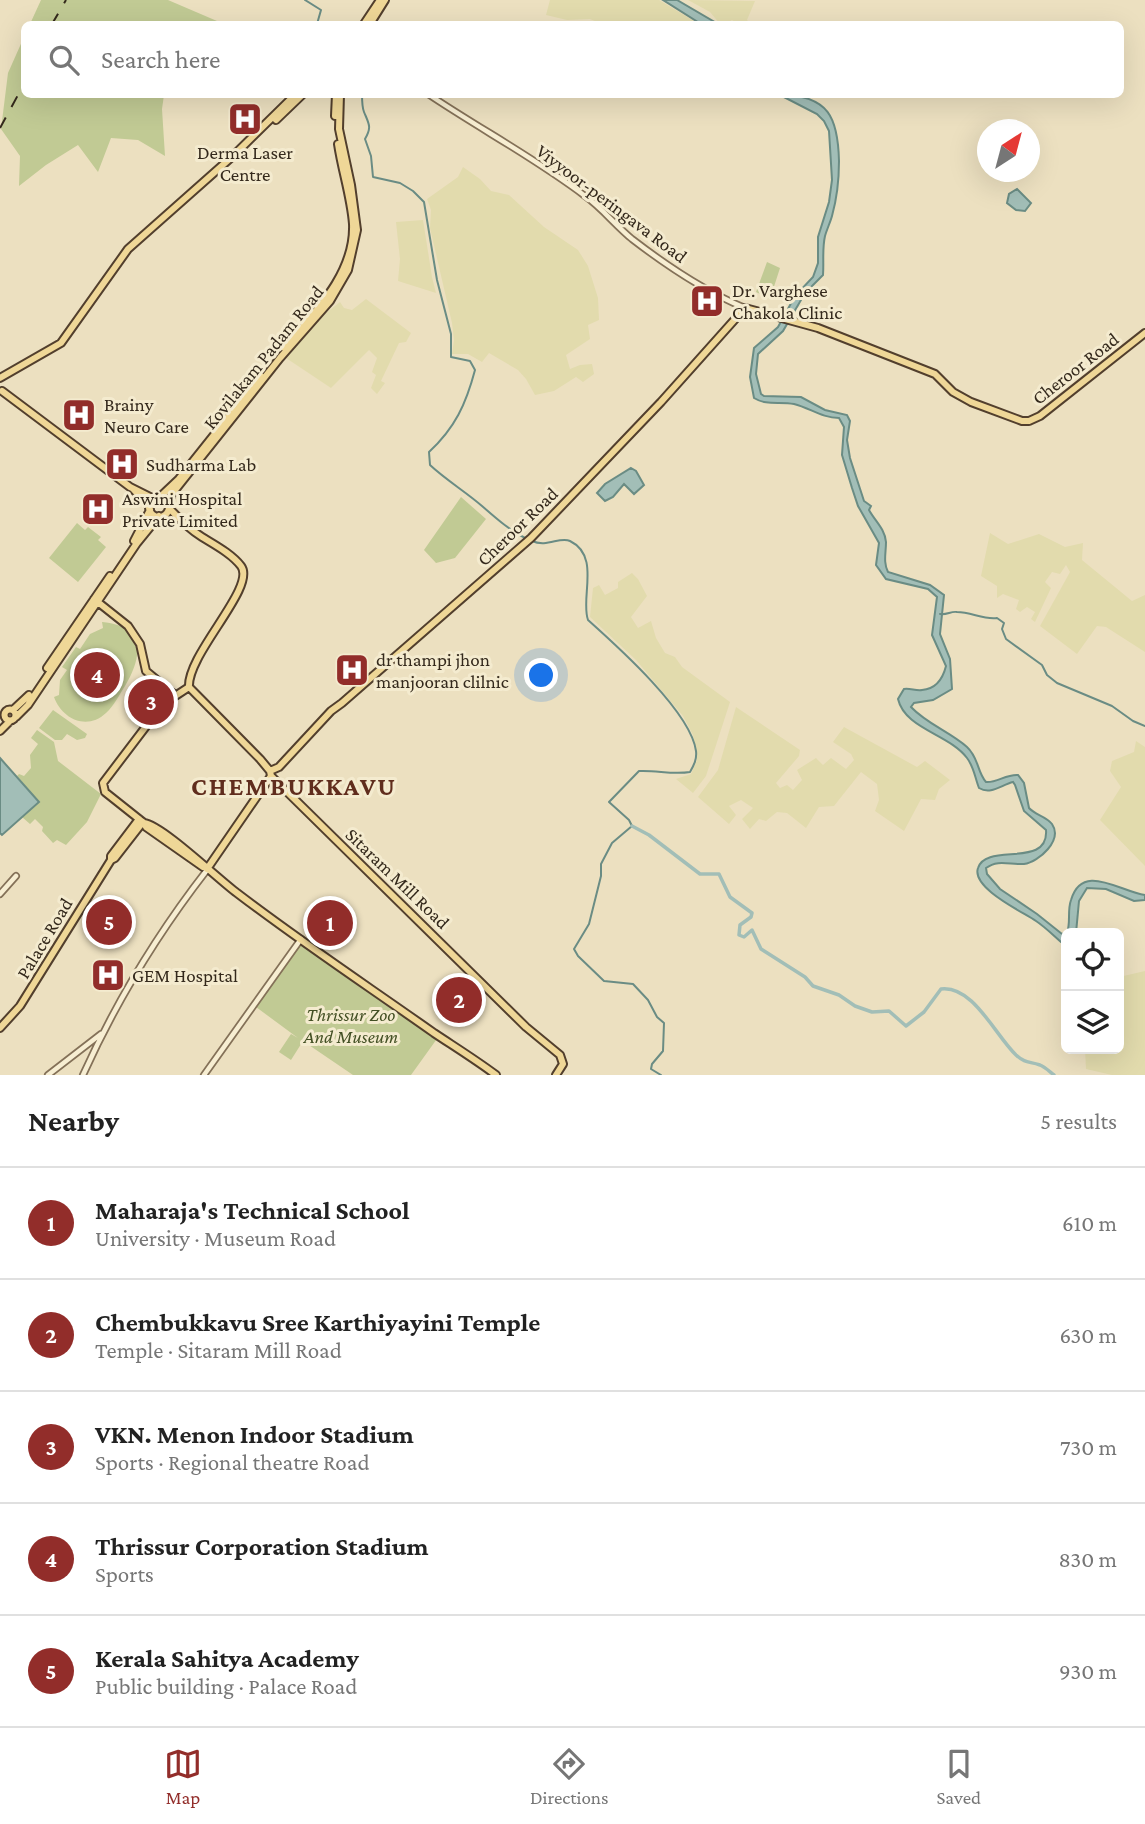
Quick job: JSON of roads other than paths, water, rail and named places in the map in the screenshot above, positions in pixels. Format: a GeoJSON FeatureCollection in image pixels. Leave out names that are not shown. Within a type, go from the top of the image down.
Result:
{"type":"FeatureCollection","features":[{"type":"Feature","properties":{"kind":"main road"},"geometry":{"type":"LineString","coordinates":[[366,21],[382,0]]}},
{"type":"Feature","properties":{"kind":"main road"},"geometry":{"type":"LineString","coordinates":[[372,21],[382,0]]}},
{"type":"Feature","properties":{"kind":"main road"},"geometry":{"type":"LineString","coordinates":[[292,98],[234,155],[128,249],[61,343],[0,379],[3,386],[1,392],[130,486],[169,506],[185,525],[240,564],[245,575],[235,599],[191,670],[189,687],[163,704],[103,783],[105,792],[146,827],[496,1075]]}},
{"type":"Feature","properties":{"kind":"main road"},"geometry":{"type":"LineString","coordinates":[[125,253],[141,243],[212,181],[299,98]]}},
{"type":"Feature","properties":{"kind":"main road","name":"Kovilakam Padam Road"},"geometry":{"type":"LineString","coordinates":[[135,544],[157,498],[178,480],[276,356],[333,290],[338,280],[353,227],[336,133],[334,106],[337,98]]}},
{"type":"Feature","properties":{"kind":"main road","name":"Kovilakam Padam Road"},"geometry":{"type":"LineString","coordinates":[[135,544],[169,506],[172,494],[280,358],[330,301],[348,270],[357,230],[340,129],[339,98]]}},
{"type":"Feature","properties":{"kind":"main road","name":"Cheroor Road"},"geometry":{"type":"LineString","coordinates":[[207,869],[270,773],[279,767],[331,711],[533,536],[656,407],[745,308],[793,320],[935,374],[953,392],[971,402],[1022,421],[1030,421],[1040,416],[1145,333]]}},
{"type":"Feature","properties":{"kind":"main road"},"geometry":{"type":"LineString","coordinates":[[130,486],[150,509],[185,525]]}},
{"type":"Feature","properties":{"kind":"main road"},"geometry":{"type":"LineString","coordinates":[[0,723],[27,705],[135,544]]}},
{"type":"Feature","properties":{"kind":"main road"},"geometry":{"type":"LineString","coordinates":[[96,600],[128,626],[140,644],[146,671],[175,695]]}},
{"type":"Feature","properties":{"kind":"main road","name":"Sitaram Mill Road"},"geometry":{"type":"LineString","coordinates":[[189,687],[270,773],[526,1027],[560,1055],[564,1064],[556,1075]]}},
{"type":"Feature","properties":{"kind":"main road"},"geometry":{"type":"LineString","coordinates":[[0,731],[11,716]]}},
{"type":"Feature","properties":{"kind":"main road","name":"Palace Road"},"geometry":{"type":"LineString","coordinates":[[0,1028],[20,1006],[111,856],[142,821]]}},
{"type":"Feature","properties":{"kind":"street","name":"Viyyoor-peringava Road"},"geometry":{"type":"LineString","coordinates":[[434,98],[552,172],[587,197],[631,238],[713,295],[745,308]]}},
{"type":"Feature","properties":{"kind":"street"},"geometry":{"type":"LineString","coordinates":[[83,1075],[102,1033],[156,942],[207,869]]}},
{"type":"Feature","properties":{"kind":"street"},"geometry":{"type":"LineString","coordinates":[[0,894],[16,876]]}},
{"type":"Feature","properties":{"kind":"street"},"geometry":{"type":"LineString","coordinates":[[204,1075],[301,939]]}},
{"type":"Feature","properties":{"kind":"street"},"geometry":{"type":"LineString","coordinates":[[48,1075],[102,1033]]}},
{"type":"Feature","properties":{"kind":"water"},"geometry":{"type":"Polygon","coordinates":[[[663,0],[677,0],[713,21],[696,21],[663,0]]]}},
{"type":"Feature","properties":{"kind":"water"},"geometry":{"type":"Polygon","coordinates":[[[786,98],[810,99],[828,112],[836,133],[839,175],[834,209],[824,241],[823,275],[805,293],[783,331],[758,354],[756,374],[761,394],[801,397],[825,410],[847,415],[850,421],[847,440],[850,458],[864,501],[871,506],[869,510],[885,537],[888,572],[930,585],[944,595],[940,634],[950,659],[952,689],[933,700],[914,703],[911,707],[967,747],[986,782],[1018,775],[1024,783],[1029,808],[1052,824],[1055,830],[1052,843],[1036,859],[1024,864],[1004,863],[986,868],[987,874],[1000,889],[1061,933],[1061,942],[1039,923],[1000,899],[978,876],[978,868],[983,861],[1038,849],[1044,842],[1046,830],[1024,811],[1013,782],[992,790],[979,788],[967,758],[950,743],[918,725],[902,709],[898,699],[904,689],[931,688],[941,679],[945,670],[946,666],[932,635],[937,597],[928,589],[886,579],[876,565],[879,543],[858,506],[852,488],[842,455],[844,427],[839,418],[794,404],[764,402],[754,398],[750,377],[754,348],[778,327],[795,296],[813,277],[818,263],[818,237],[829,202],[832,180],[829,131],[817,114],[786,98]]]}},
{"type":"Feature","properties":{"kind":"water"},"geometry":{"type":"Polygon","coordinates":[[[1017,189],[1031,203],[1025,211],[1016,210],[1007,203],[1009,194],[1017,189]]]}},
{"type":"Feature","properties":{"kind":"water"},"geometry":{"type":"Polygon","coordinates":[[[631,468],[636,471],[644,485],[634,494],[624,484],[613,497],[605,501],[597,493],[605,484],[631,468]]]}},
{"type":"Feature","properties":{"kind":"water"},"geometry":{"type":"Polygon","coordinates":[[[0,758],[39,802],[2,835],[0,833],[0,758]]]}},
{"type":"Feature","properties":{"kind":"water"},"geometry":{"type":"Polygon","coordinates":[[[1102,882],[1145,895],[1145,900],[1134,901],[1106,889],[1087,888],[1079,901],[1076,928],[1068,928],[1071,900],[1076,889],[1084,883],[1102,882]]]}},
{"type":"Feature","properties":{"kind":"waterway"},"geometry":{"type":"LineString","coordinates":[[305,0],[321,10],[318,21]]}},
{"type":"Feature","properties":{"kind":"waterway"},"geometry":{"type":"LineString","coordinates":[[362,98],[369,125],[365,139],[371,156],[373,177],[400,183],[424,202],[437,280],[451,334],[451,357],[470,361],[475,370],[458,415],[446,434],[429,452],[430,465],[503,524],[527,539]]}},
{"type":"Feature","properties":{"kind":"waterway"},"geometry":{"type":"LineString","coordinates":[[532,541],[543,543],[566,540],[579,548],[587,567],[588,620],[634,663],[667,699],[691,735],[696,751],[690,772],[639,771],[609,802],[632,826],[612,843],[601,864],[601,876],[589,924],[574,949],[604,981],[633,984],[664,1023],[663,1051],[651,1069],[661,1075]]}},
{"type":"Feature","properties":{"kind":"waterway"},"geometry":{"type":"LineString","coordinates":[[940,614],[962,612],[997,618],[1004,623],[1002,629],[1006,639],[1042,665],[1047,675],[1057,683],[1112,706],[1145,726]]}},
{"type":"Feature","properties":{"kind":"waterway"},"geometry":{"type":"LineString","coordinates":[[632,826],[649,835],[700,874],[719,874],[730,897],[752,913],[751,917],[740,925],[739,935],[744,937],[752,930],[761,949],[805,977],[813,986],[839,995],[855,1006],[872,1012],[889,1011],[906,1026],[924,1012],[941,989],[953,990],[963,995],[983,1013],[1016,1055],[1042,1066],[1054,1075]]}},
{"type":"Feature","properties":{"kind":"railway"},"geometry":{"type":"LineString","coordinates":[[54,21],[66,0]]}},
{"type":"Feature","properties":{"kind":"railway"},"geometry":{"type":"LineString","coordinates":[[0,128],[21,90]]}},
{"type":"Feature","properties":{"kind":"place","name":"Derma Laser Centre"},"geometry":{"type":"Point","coordinates":[245,119]}},
{"type":"Feature","properties":{"kind":"place","name":"Dr. Varghese Chakola Clinic"},"geometry":{"type":"Point","coordinates":[707,301]}},
{"type":"Feature","properties":{"kind":"place","name":"Brainy Neuro Care"},"geometry":{"type":"Point","coordinates":[79,415]}},
{"type":"Feature","properties":{"kind":"place","name":"Sudharma Lab"},"geometry":{"type":"Point","coordinates":[122,464]}},
{"type":"Feature","properties":{"kind":"place","name":"Aswini Hospital Private Limited"},"geometry":{"type":"Point","coordinates":[98,509]}},
{"type":"Feature","properties":{"kind":"place","name":"dr thampi jhon manjooran clilnic"},"geometry":{"type":"Point","coordinates":[352,670]}},
{"type":"Feature","properties":{"kind":"place","name":"Thrissur Corporation Stadium"},"geometry":{"type":"Point","coordinates":[97,675]}},
{"type":"Feature","properties":{"kind":"place","name":"VKN. Menon Indoor Stadium"},"geometry":{"type":"Point","coordinates":[151,702]}},
{"type":"Feature","properties":{"kind":"place","name":"Kerala Sahitya Academy"},"geometry":{"type":"Point","coordinates":[109,922]}},
{"type":"Feature","properties":{"kind":"place","name":"Maharaja's Technical School"},"geometry":{"type":"Point","coordinates":[330,923]}},
{"type":"Feature","properties":{"kind":"place","name":"GEM Hospital"},"geometry":{"type":"Point","coordinates":[108,975]}},
{"type":"Feature","properties":{"kind":"place","name":"Chembukkavu Sree Karthiyayini Temple"},"geometry":{"type":"Point","coordinates":[459,1000]}},
{"type":"Feature","properties":{"kind":"district","name":"CHEMBUKKAVU"},"geometry":{"type":"Point","coordinates":[294,786]}},
{"type":"Feature","properties":{"kind":"park label","name":"Thrissur Zoo And Museum"},"geometry":{"type":"Point","coordinates":[351,1025]}}]}
